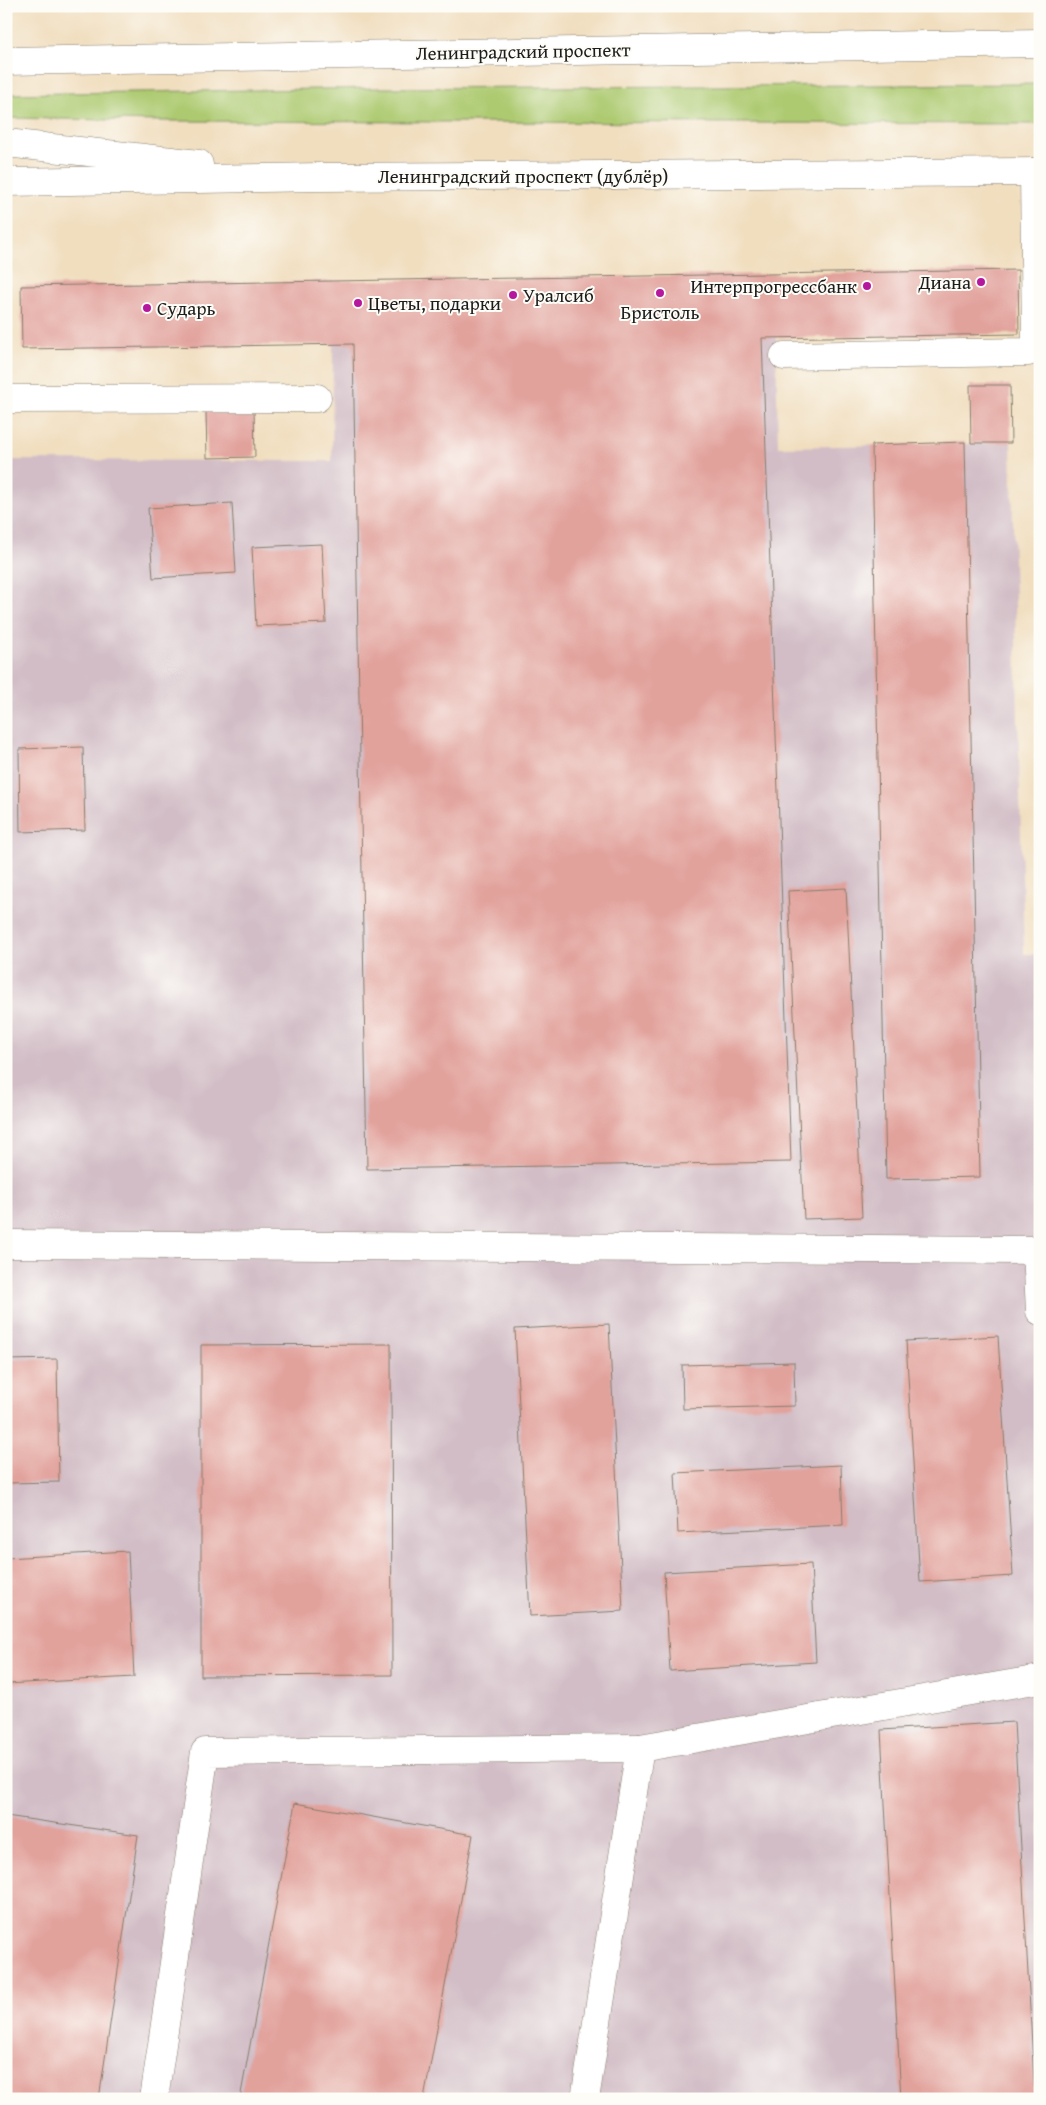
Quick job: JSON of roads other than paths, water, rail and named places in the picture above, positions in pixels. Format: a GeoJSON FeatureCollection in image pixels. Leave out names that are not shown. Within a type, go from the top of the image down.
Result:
{"type":"FeatureCollection","features":[{"type":"Feature","properties":{"kind":"main road","name":"Ленинградский проспект"},"geometry":{"type":"LineString","coordinates":[[6,61],[1040,42]]}},
{"type":"Feature","properties":{"kind":"main road"},"geometry":{"type":"LineString","coordinates":[[6,143],[320,177]]}},
{"type":"Feature","properties":{"kind":"main road"},"geometry":{"type":"LineString","coordinates":[[784,356],[1028,352],[1036,344],[1037,172]]}},
{"type":"Feature","properties":{"kind":"main road","name":"Ленинградский проспект (дублёр)"},"geometry":{"type":"LineString","coordinates":[[6,182],[320,177],[1037,172]]}},
{"type":"Feature","properties":{"kind":"main road"},"geometry":{"type":"LineString","coordinates":[[6,399],[316,398]]}},
{"type":"Feature","properties":{"kind":"main road"},"geometry":{"type":"LineString","coordinates":[[6,1244],[1038,1250],[1040,1311]]}},
{"type":"Feature","properties":{"kind":"main road"},"geometry":{"type":"LineString","coordinates":[[154,2099],[205,1752],[640,1748],[1040,1679]]}},
{"type":"Feature","properties":{"kind":"main road"},"geometry":{"type":"LineString","coordinates":[[585,2099],[640,1748]]}},
{"type":"Feature","properties":{"kind":"place","name":"Диана"},"geometry":{"type":"Point","coordinates":[981,282]}},
{"type":"Feature","properties":{"kind":"place","name":"Интерпрогрессбанк"},"geometry":{"type":"Point","coordinates":[867,286]}},
{"type":"Feature","properties":{"kind":"place","name":"Бристоль"},"geometry":{"type":"Point","coordinates":[660,293]}},
{"type":"Feature","properties":{"kind":"place","name":"Уралсиб"},"geometry":{"type":"Point","coordinates":[513,295]}},
{"type":"Feature","properties":{"kind":"place","name":"Цветы, подарки"},"geometry":{"type":"Point","coordinates":[358,303]}},
{"type":"Feature","properties":{"kind":"place","name":"Сударь"},"geometry":{"type":"Point","coordinates":[147,308]}}]}
